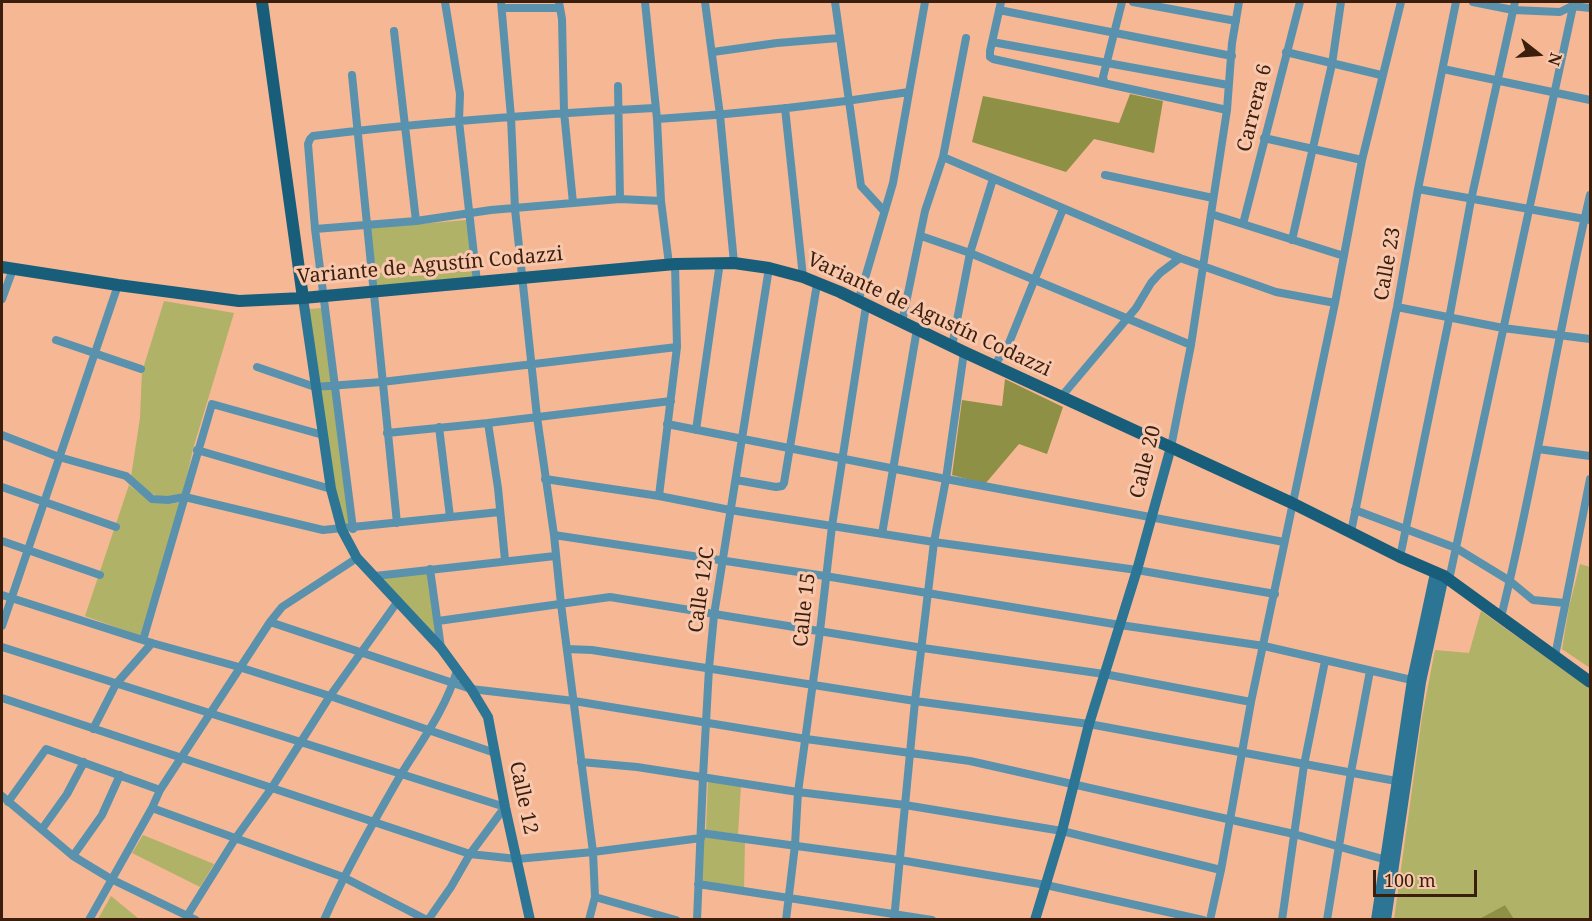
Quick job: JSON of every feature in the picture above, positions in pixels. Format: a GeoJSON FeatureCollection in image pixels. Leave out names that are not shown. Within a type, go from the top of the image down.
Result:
{"type":"FeatureCollection","features":[{"type":"Feature","properties":{"kind":"main road"},"geometry":{"type":"LineString","coordinates":[[262,2],[303,298]]}},
{"type":"Feature","properties":{"kind":"main road","name":"Variante de Agustín Codazzi"},"geometry":{"type":"LineString","coordinates":[[7,268],[239,301],[303,298],[672,264],[720,262],[769,268],[803,277],[902,321],[993,366],[1292,503],[1443,576],[1590,682]]}},
{"type":"Feature","properties":{"kind":"street"},"geometry":{"type":"LineString","coordinates":[[445,2],[460,94],[459,121],[477,282]]}},
{"type":"Feature","properties":{"kind":"street"},"geometry":{"type":"LineString","coordinates":[[645,2],[654,108],[657,119],[661,201],[672,264],[677,347],[659,496]]}},
{"type":"Feature","properties":{"kind":"street"},"geometry":{"type":"LineString","coordinates":[[705,2],[713,52],[734,263]]}},
{"type":"Feature","properties":{"kind":"street"},"geometry":{"type":"LineString","coordinates":[[836,2],[839,38],[856,139],[861,186],[884,211]]}},
{"type":"Feature","properties":{"kind":"street","name":"Calle 15"},"geometry":{"type":"LineString","coordinates":[[786,920],[795,845],[798,792],[820,631],[831,526],[862,304],[893,183],[925,2]]}},
{"type":"Feature","properties":{"kind":"street"},"geometry":{"type":"LineString","coordinates":[[1104,81],[1103,76],[1122,2]]}},
{"type":"Feature","properties":{"kind":"street"},"geometry":{"type":"LineString","coordinates":[[1133,2],[1236,21]]}},
{"type":"Feature","properties":{"kind":"street","name":"Calle 20"},"geometry":{"type":"LineString","coordinates":[[1035,920],[1062,831],[1089,724],[1137,570],[1170,447],[1191,345],[1227,110],[1239,2]]}},
{"type":"Feature","properties":{"kind":"street","name":"Carrera 6"},"geometry":{"type":"LineString","coordinates":[[1243,224],[1300,2]]}},
{"type":"Feature","properties":{"kind":"street"},"geometry":{"type":"LineString","coordinates":[[1292,240],[1332,64],[1341,2]]}},
{"type":"Feature","properties":{"kind":"street"},"geometry":{"type":"LineString","coordinates":[[1210,920],[1251,702],[1335,303],[1362,160],[1401,2]]}},
{"type":"Feature","properties":{"kind":"street","name":"Calle 23"},"geometry":{"type":"LineString","coordinates":[[1351,532],[1456,2]]}},
{"type":"Feature","properties":{"kind":"street"},"geometry":{"type":"LineString","coordinates":[[1473,2],[1560,12],[1573,4],[1590,8]]}},
{"type":"Feature","properties":{"kind":"street"},"geometry":{"type":"LineString","coordinates":[[1386,920],[1390,861],[1417,681],[1443,576],[1456,548],[1573,4]]}},
{"type":"Feature","properties":{"kind":"street"},"geometry":{"type":"LineString","coordinates":[[573,203],[564,112],[559,5],[502,5],[511,117],[515,208],[537,417],[593,852],[595,897],[589,920]]}},
{"type":"Feature","properties":{"kind":"street"},"geometry":{"type":"LineString","coordinates":[[1227,110],[1104,81],[993,59],[990,57],[990,51],[1000,6],[1232,56]]}},
{"type":"Feature","properties":{"kind":"street"},"geometry":{"type":"LineString","coordinates":[[1400,557],[1471,200],[1514,6]]}},
{"type":"Feature","properties":{"kind":"street"},"geometry":{"type":"LineString","coordinates":[[394,31],[416,221]]}},
{"type":"Feature","properties":{"kind":"street"},"geometry":{"type":"LineString","coordinates":[[713,52],[777,43],[839,38]]}},
{"type":"Feature","properties":{"kind":"street"},"geometry":{"type":"LineString","coordinates":[[902,321],[925,212],[943,157],[966,38]]}},
{"type":"Feature","properties":{"kind":"street"},"geometry":{"type":"LineString","coordinates":[[992,42],[1228,86]]}},
{"type":"Feature","properties":{"kind":"street"},"geometry":{"type":"LineString","coordinates":[[1286,52],[1382,75]]}},
{"type":"Feature","properties":{"kind":"street"},"geometry":{"type":"LineString","coordinates":[[1443,69],[1590,100]]}},
{"type":"Feature","properties":{"kind":"street"},"geometry":{"type":"LineString","coordinates":[[352,75],[397,523]]}},
{"type":"Feature","properties":{"kind":"street"},"geometry":{"type":"LineString","coordinates":[[618,86],[620,199]]}},
{"type":"Feature","properties":{"kind":"street"},"geometry":{"type":"LineString","coordinates":[[657,119],[720,116],[909,92]]}},
{"type":"Feature","properties":{"kind":"street"},"geometry":{"type":"LineString","coordinates":[[347,529],[315,229],[309,139],[313,136],[358,130],[564,112],[654,108]]}},
{"type":"Feature","properties":{"kind":"street"},"geometry":{"type":"LineString","coordinates":[[785,108],[803,277]]}},
{"type":"Feature","properties":{"kind":"street"},"geometry":{"type":"LineString","coordinates":[[1264,138],[1362,160]]}},
{"type":"Feature","properties":{"kind":"street"},"geometry":{"type":"LineString","coordinates":[[943,157],[1180,258],[1276,292],[1335,303]]}},
{"type":"Feature","properties":{"kind":"street"},"geometry":{"type":"LineString","coordinates":[[1105,175],[1213,198]]}},
{"type":"Feature","properties":{"kind":"street"},"geometry":{"type":"LineString","coordinates":[[952,346],[970,253],[993,179]]}},
{"type":"Feature","properties":{"kind":"street"},"geometry":{"type":"LineString","coordinates":[[1418,189],[1588,220]]}},
{"type":"Feature","properties":{"kind":"street"},"geometry":{"type":"LineString","coordinates":[[1501,617],[1560,336],[1588,220],[1590,195]]}},
{"type":"Feature","properties":{"kind":"street"},"geometry":{"type":"LineString","coordinates":[[315,229],[416,221],[515,208],[620,199],[661,201]]}},
{"type":"Feature","properties":{"kind":"street"},"geometry":{"type":"LineString","coordinates":[[993,366],[1009,343],[1063,209]]}},
{"type":"Feature","properties":{"kind":"street"},"geometry":{"type":"LineString","coordinates":[[1211,214],[1344,256]]}},
{"type":"Feature","properties":{"kind":"street"},"geometry":{"type":"LineString","coordinates":[[921,236],[970,253],[1191,345]]}},
{"type":"Feature","properties":{"kind":"street"},"geometry":{"type":"LineString","coordinates":[[1061,398],[1128,318],[1160,273],[1180,258]]}},
{"type":"Feature","properties":{"kind":"street"},"geometry":{"type":"LineString","coordinates":[[696,430],[720,262]]}},
{"type":"Feature","properties":{"kind":"street"},"geometry":{"type":"LineString","coordinates":[[2,298],[7,268]]}},
{"type":"Feature","properties":{"kind":"street","name":"Calle 12C"},"geometry":{"type":"LineString","coordinates":[[697,920],[709,668],[714,615],[769,268]]}},
{"type":"Feature","properties":{"kind":"street"},"geometry":{"type":"LineString","coordinates":[[736,480],[782,486],[817,284]]}},
{"type":"Feature","properties":{"kind":"street"},"geometry":{"type":"LineString","coordinates":[[2,626],[118,285]]}},
{"type":"Feature","properties":{"kind":"street","name":"Calle 12"},"geometry":{"type":"LineString","coordinates":[[303,298],[331,489],[357,558],[441,648],[488,717],[530,920]]}},
{"type":"Feature","properties":{"kind":"street"},"geometry":{"type":"LineString","coordinates":[[1397,307],[1503,328],[1590,339]]}},
{"type":"Feature","properties":{"kind":"street"},"geometry":{"type":"LineString","coordinates":[[882,534],[917,329]]}},
{"type":"Feature","properties":{"kind":"street"},"geometry":{"type":"LineString","coordinates":[[56,340],[141,369]]}},
{"type":"Feature","properties":{"kind":"street"},"geometry":{"type":"LineString","coordinates":[[257,367],[315,387],[677,347]]}},
{"type":"Feature","properties":{"kind":"street"},"geometry":{"type":"LineString","coordinates":[[894,916],[915,701],[934,542],[964,352]]}},
{"type":"Feature","properties":{"kind":"street"},"geometry":{"type":"LineString","coordinates":[[387,433],[671,401]]}},
{"type":"Feature","properties":{"kind":"street"},"geometry":{"type":"LineString","coordinates":[[143,640],[212,404],[323,435]]}},
{"type":"Feature","properties":{"kind":"street"},"geometry":{"type":"LineString","coordinates":[[488,423],[505,560]]}},
{"type":"Feature","properties":{"kind":"street"},"geometry":{"type":"LineString","coordinates":[[667,424],[945,479],[1284,542]]}},
{"type":"Feature","properties":{"kind":"street"},"geometry":{"type":"LineString","coordinates":[[439,427],[450,517]]}},
{"type":"Feature","properties":{"kind":"street"},"geometry":{"type":"LineString","coordinates":[[2,435],[59,457],[126,476],[152,498],[168,500],[185,497],[323,530],[500,512]]}},
{"type":"Feature","properties":{"kind":"street"},"geometry":{"type":"LineString","coordinates":[[1538,449],[1590,456]]}},
{"type":"Feature","properties":{"kind":"street"},"geometry":{"type":"LineString","coordinates":[[197,450],[331,489]]}},
{"type":"Feature","properties":{"kind":"street"},"geometry":{"type":"LineString","coordinates":[[545,479],[934,542],[1137,570],[1275,594]]}},
{"type":"Feature","properties":{"kind":"street"},"geometry":{"type":"LineString","coordinates":[[1555,656],[1590,479]]}},
{"type":"Feature","properties":{"kind":"street"},"geometry":{"type":"LineString","coordinates":[[2,487],[116,527]]}},
{"type":"Feature","properties":{"kind":"street"},"geometry":{"type":"LineString","coordinates":[[1355,510],[1456,548],[1510,581],[1533,600],[1565,603]]}},
{"type":"Feature","properties":{"kind":"street"},"geometry":{"type":"LineString","coordinates":[[554,535],[1264,646],[1417,681]]}},
{"type":"Feature","properties":{"kind":"street"},"geometry":{"type":"LineString","coordinates":[[2,541],[100,575]]}},
{"type":"Feature","properties":{"kind":"street"},"geometry":{"type":"LineString","coordinates":[[375,576],[555,556]]}},
{"type":"Feature","properties":{"kind":"street"},"geometry":{"type":"LineString","coordinates":[[89,920],[160,790],[270,622],[282,607],[357,558]]}},
{"type":"Feature","properties":{"kind":"street"},"geometry":{"type":"LineString","coordinates":[[430,569],[441,648]]}},
{"type":"Feature","properties":{"kind":"street"},"geometry":{"type":"LineString","coordinates":[[2,595],[330,696],[495,753]]}},
{"type":"Feature","properties":{"kind":"street"},"geometry":{"type":"LineString","coordinates":[[438,621],[610,597],[923,648],[1104,674],[1251,702]]}},
{"type":"Feature","properties":{"kind":"street"},"geometry":{"type":"LineString","coordinates":[[187,916],[330,696],[398,601]]}},
{"type":"Feature","properties":{"kind":"street"},"geometry":{"type":"LineString","coordinates":[[270,622],[471,689],[574,701],[806,739],[970,761],[1294,834],[1390,861]]}},
{"type":"Feature","properties":{"kind":"street"},"geometry":{"type":"LineString","coordinates":[[93,729],[116,684],[152,643]]}},
{"type":"Feature","properties":{"kind":"street"},"geometry":{"type":"LineString","coordinates":[[2,647],[208,714],[301,741],[401,776],[505,807],[470,854],[427,920],[343,877],[152,808]]}},
{"type":"Feature","properties":{"kind":"street"},"geometry":{"type":"LineString","coordinates":[[567,649],[592,650],[915,701],[1089,724],[1351,772],[1401,785]]}},
{"type":"Feature","properties":{"kind":"street"},"geometry":{"type":"LineString","coordinates":[[1281,920],[1304,765],[1325,661]]}},
{"type":"Feature","properties":{"kind":"street"},"geometry":{"type":"LineString","coordinates":[[324,920],[343,877],[401,776],[430,731],[453,684],[457,670]]}},
{"type":"Feature","properties":{"kind":"street"},"geometry":{"type":"LineString","coordinates":[[1327,920],[1370,671]]}},
{"type":"Feature","properties":{"kind":"street"},"geometry":{"type":"LineString","coordinates":[[2,698],[470,854],[518,859],[593,852],[701,835],[900,860],[1046,885],[1203,920]]}},
{"type":"Feature","properties":{"kind":"street"},"geometry":{"type":"LineString","coordinates":[[160,790],[46,749],[5,799],[73,856],[111,879],[196,920]]}},
{"type":"Feature","properties":{"kind":"street"},"geometry":{"type":"LineString","coordinates":[[42,829],[67,794],[84,762]]}},
{"type":"Feature","properties":{"kind":"street"},"geometry":{"type":"LineString","coordinates":[[580,762],[905,805],[1062,831],[1221,870]]}},
{"type":"Feature","properties":{"kind":"street"},"geometry":{"type":"LineString","coordinates":[[73,856],[102,815],[120,775]]}},
{"type":"Feature","properties":{"kind":"street"},"geometry":{"type":"LineString","coordinates":[[1376,920],[1390,861]]}},
{"type":"Feature","properties":{"kind":"street"},"geometry":{"type":"LineString","coordinates":[[698,884],[894,916],[932,920]]}},
{"type":"Feature","properties":{"kind":"street"},"geometry":{"type":"LineString","coordinates":[[595,897],[676,920]]}},
{"type":"Feature","properties":{"kind":"green space"},"geometry":{"type":"Polygon","coordinates":[[[467,220],[470,257],[436,265],[375,269],[370,228],[467,220]]]}},
{"type":"Feature","properties":{"kind":"green space"},"geometry":{"type":"Polygon","coordinates":[[[471,263],[473,277],[376,286],[374,273],[438,271],[471,263]]]}},
{"type":"Feature","properties":{"kind":"green space"},"geometry":{"type":"Polygon","coordinates":[[[164,301],[234,313],[193,449],[183,494],[159,496],[149,492],[131,477],[140,418],[142,372],[164,301]]]}},
{"type":"Feature","properties":{"kind":"green space"},"geometry":{"type":"Polygon","coordinates":[[[323,308],[331,383],[319,383],[309,309],[323,308]]]}},
{"type":"Feature","properties":{"kind":"green space"},"geometry":{"type":"Polygon","coordinates":[[[332,389],[350,526],[345,527],[335,488],[320,391],[332,389]]]}},
{"type":"Feature","properties":{"kind":"green space"},"geometry":{"type":"Polygon","coordinates":[[[129,485],[141,495],[158,503],[181,502],[140,636],[85,616],[129,485]]]}},
{"type":"Feature","properties":{"kind":"green space"},"geometry":{"type":"Polygon","coordinates":[[[1580,564],[1590,567],[1590,668],[1562,649],[1569,607],[1580,564]]]}},
{"type":"Feature","properties":{"kind":"green space"},"geometry":{"type":"Polygon","coordinates":[[[427,573],[437,639],[381,578],[427,573]]]}},
{"type":"Feature","properties":{"kind":"green space"},"geometry":{"type":"Polygon","coordinates":[[[1481,611],[1590,689],[1590,919],[1514,919],[1505,905],[1479,919],[1394,920],[1422,717],[1435,650],[1469,653],[1481,611]]]}},
{"type":"Feature","properties":{"kind":"green space"},"geometry":{"type":"Polygon","coordinates":[[[708,780],[741,785],[738,834],[706,830],[708,780]]]}},
{"type":"Feature","properties":{"kind":"green space"},"geometry":{"type":"Polygon","coordinates":[[[143,835],[214,864],[200,887],[132,853],[143,835]]]}},
{"type":"Feature","properties":{"kind":"green space"},"geometry":{"type":"Polygon","coordinates":[[[704,837],[745,841],[744,888],[701,882],[704,837]]]}},
{"type":"Feature","properties":{"kind":"green space"},"geometry":{"type":"Polygon","coordinates":[[[111,896],[139,919],[98,919],[111,896]]]}},
{"type":"Feature","properties":{"kind":"shaded area"},"geometry":{"type":"Polygon","coordinates":[[[1130,94],[1163,101],[1154,153],[1094,139],[1066,172],[972,142],[983,96],[1119,123],[1130,94]]]}},
{"type":"Feature","properties":{"kind":"shaded area"},"geometry":{"type":"Polygon","coordinates":[[[1005,379],[1063,407],[1047,454],[1019,444],[985,484],[952,475],[962,400],[1002,406],[1005,379]]]}},
{"type":"Feature","properties":{"kind":"shaded area"},"geometry":{"type":"Polygon","coordinates":[[[1505,905],[1514,919],[1479,919],[1505,905]]]}}]}
